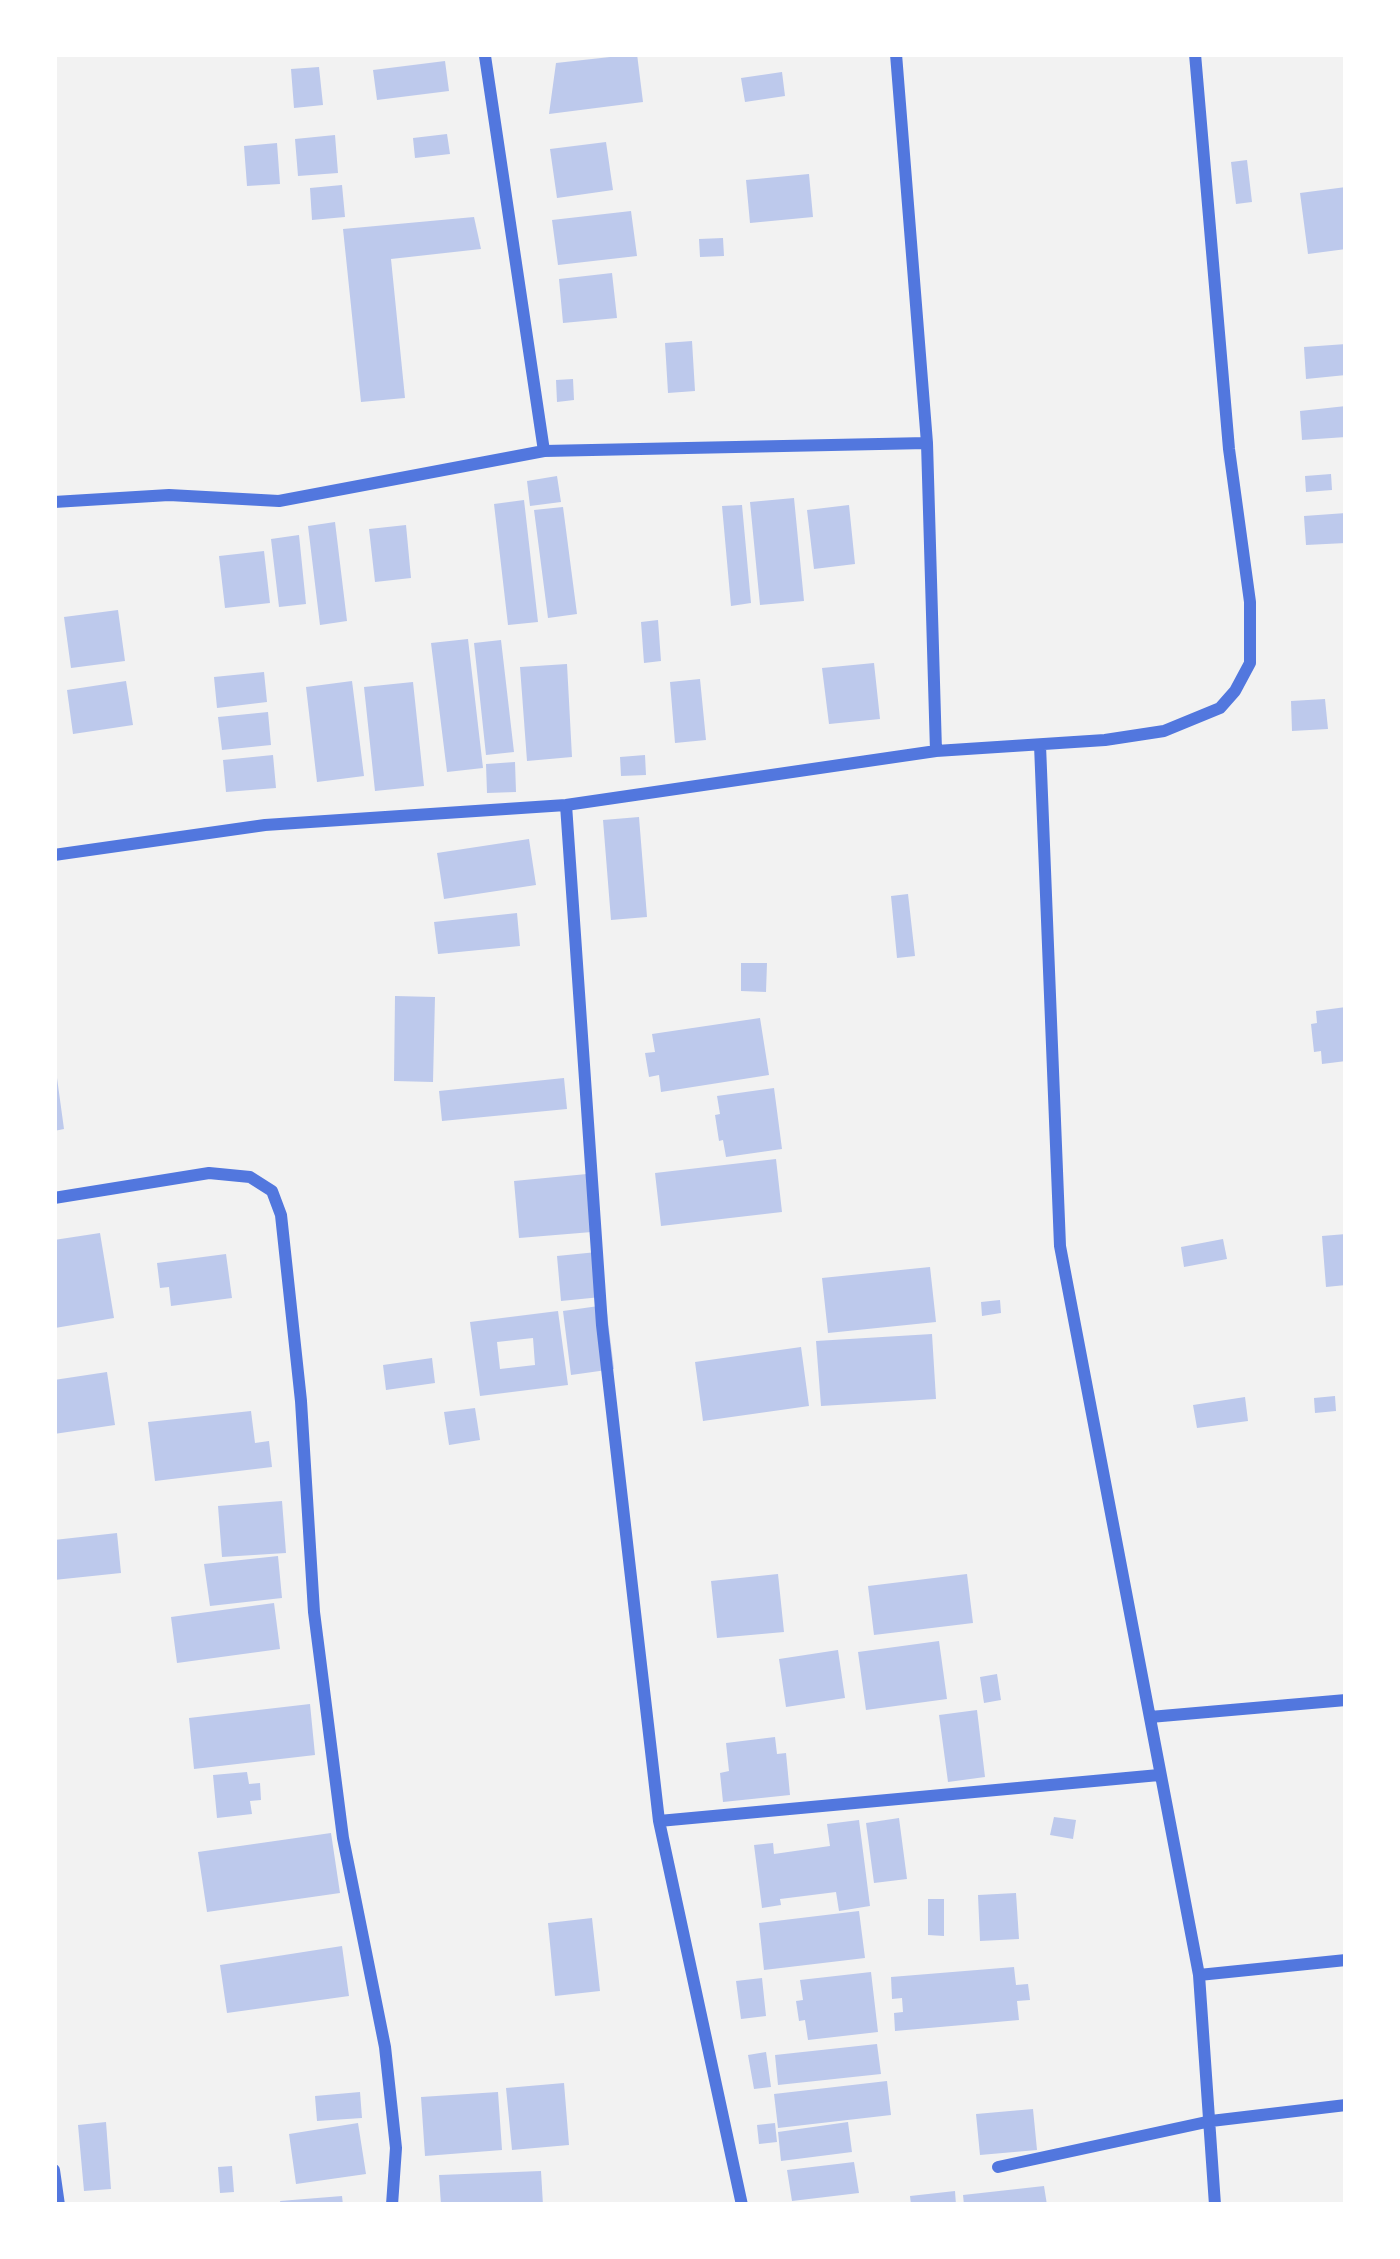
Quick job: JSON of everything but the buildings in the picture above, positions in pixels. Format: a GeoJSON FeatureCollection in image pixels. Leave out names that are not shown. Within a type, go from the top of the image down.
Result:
{"type":"FeatureCollection","features":[{"type":"Feature","properties":{"kind":"street"},"geometry":{"type":"LineString","coordinates":[[896,54],[927,442],[936,751]]}},
{"type":"Feature","properties":{"kind":"street"},"geometry":{"type":"LineString","coordinates":[[54,855],[265,825],[566,806],[936,751],[1040,746],[1164,731],[1220,708],[1250,663],[1250,602],[1229,449],[1196,54]]}},
{"type":"Feature","properties":{"kind":"street"},"geometry":{"type":"LineString","coordinates":[[485,56],[544,451]]}},
{"type":"Feature","properties":{"kind":"street"},"geometry":{"type":"LineString","coordinates":[[54,502],[169,495],[279,500],[544,451],[927,442]]}},
{"type":"Feature","properties":{"kind":"street"},"geometry":{"type":"LineString","coordinates":[[1040,746],[1060,1246],[1199,1975],[1215,2205]]}},
{"type":"Feature","properties":{"kind":"street"},"geometry":{"type":"LineString","coordinates":[[566,806],[602,1325],[659,1821],[742,2205]]}},
{"type":"Feature","properties":{"kind":"street"},"geometry":{"type":"LineString","coordinates":[[54,1198],[209,1173],[250,1177],[272,1191],[281,1215],[301,1401],[314,1612],[343,1838],[385,2047],[397,2148],[392,2205]]}},
{"type":"Feature","properties":{"kind":"street"},"geometry":{"type":"LineString","coordinates":[[1150,1717],[1346,1700]]}},
{"type":"Feature","properties":{"kind":"street"},"geometry":{"type":"LineString","coordinates":[[659,1821],[1159,1775]]}},
{"type":"Feature","properties":{"kind":"street"},"geometry":{"type":"LineString","coordinates":[[1199,1975],[1346,1960]]}},
{"type":"Feature","properties":{"kind":"street"},"geometry":{"type":"LineString","coordinates":[[998,2167],[1211,2121],[1346,2105]]}},
{"type":"Feature","properties":{"kind":"street"},"geometry":{"type":"LineString","coordinates":[[54,2170],[59,2205]]}}]}
